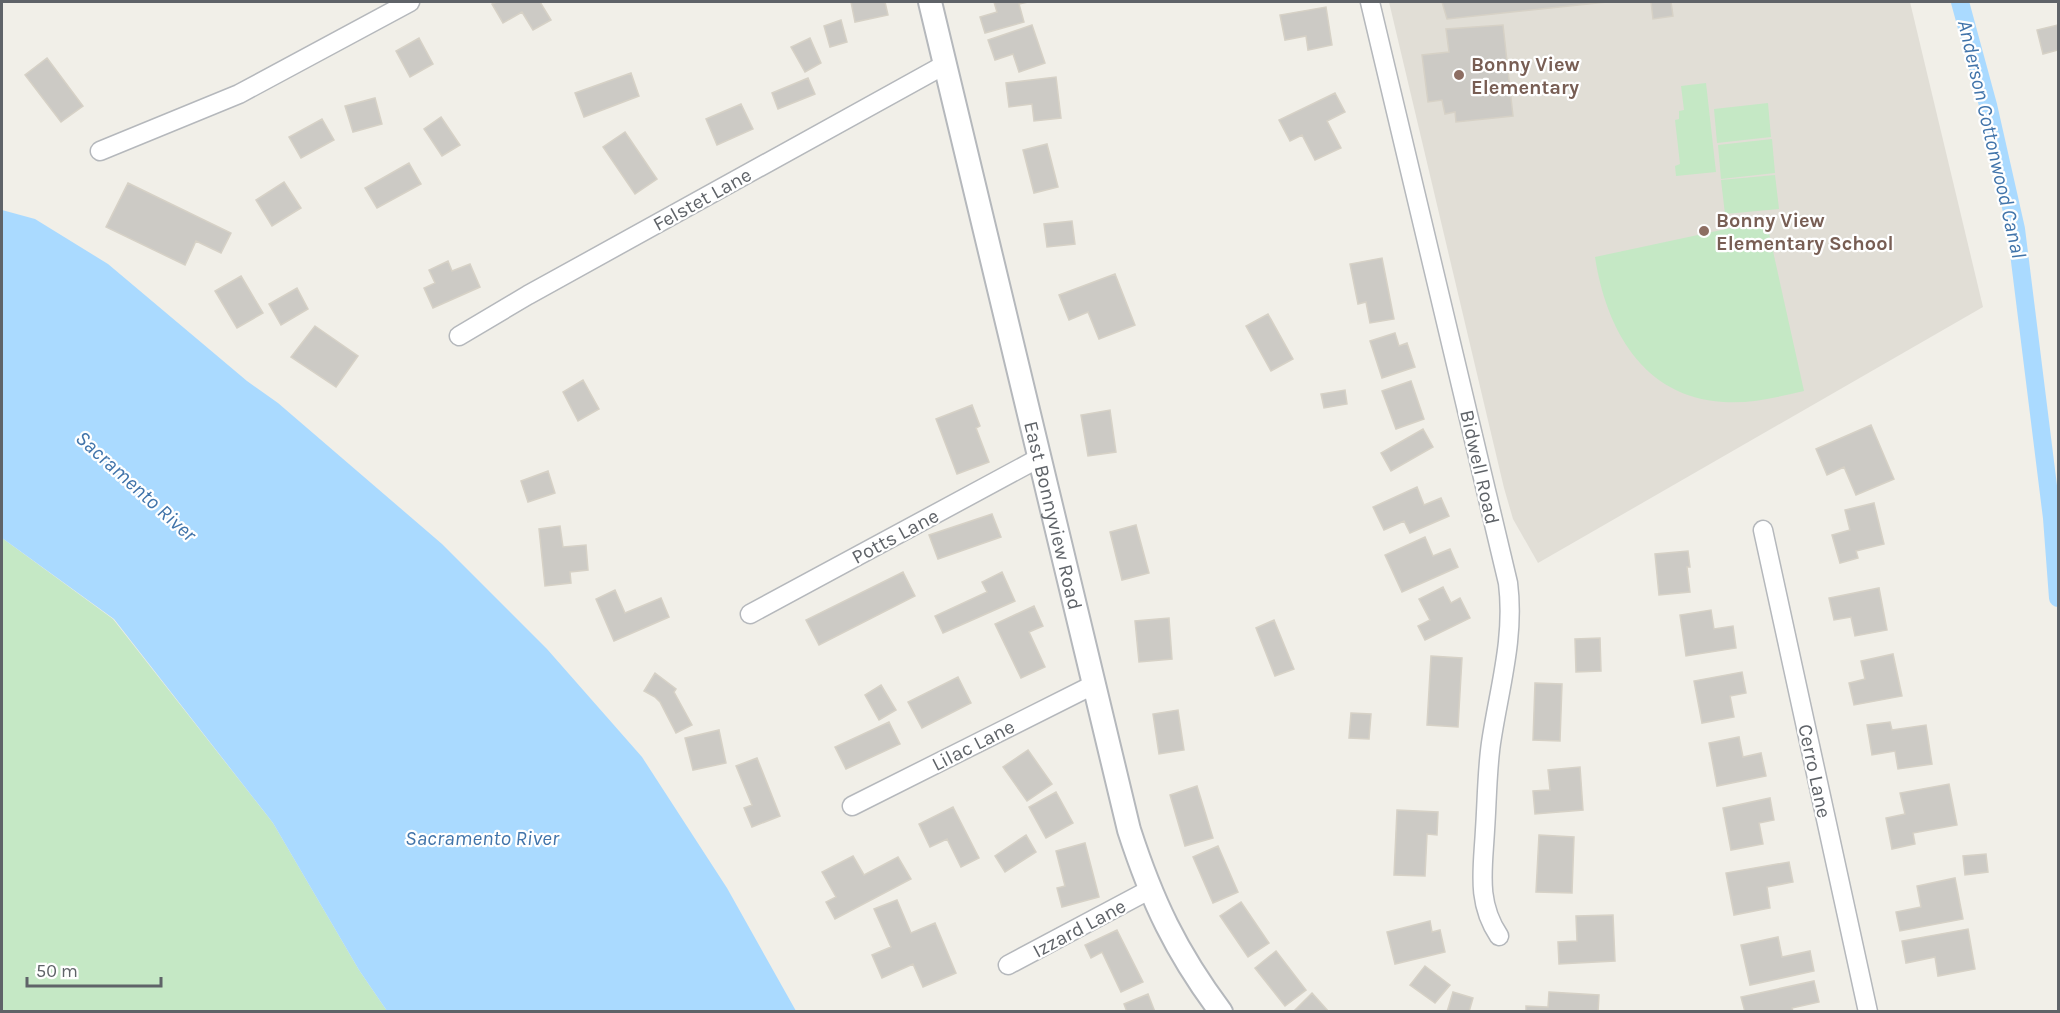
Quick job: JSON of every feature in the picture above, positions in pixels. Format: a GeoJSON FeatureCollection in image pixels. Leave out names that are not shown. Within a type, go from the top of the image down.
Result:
{"type":"FeatureCollection","features":[{"type":"Feature","properties":{"kind":"street"},"geometry":{"type":"LineString","coordinates":[[100,151],[239,94],[410,2]]}},
{"type":"Feature","properties":{"kind":"street","name":"East Bonnyview Road"},"geometry":{"type":"LineString","coordinates":[[930,2],[1117,786],[1149,890],[1188,965],[1221,1011]]}},
{"type":"Feature","properties":{"kind":"street","name":"Bidwell Road"},"geometry":{"type":"LineString","coordinates":[[1370,2],[1508,583],[1510,632],[1491,744],[1483,874],[1483,902],[1486,914],[1499,936]]}},
{"type":"Feature","properties":{"kind":"street","name":"Felstet Lane"},"geometry":{"type":"LineString","coordinates":[[459,336],[538,289],[946,64]]}},
{"type":"Feature","properties":{"kind":"street","name":"Potts Lane"},"geometry":{"type":"LineString","coordinates":[[750,614],[1039,458]]}},
{"type":"Feature","properties":{"kind":"street","name":"Cerro Lane"},"geometry":{"type":"LineString","coordinates":[[1762,530],[1868,1011]]}},
{"type":"Feature","properties":{"kind":"street","name":"Lilac Lane"},"geometry":{"type":"LineString","coordinates":[[852,806],[1093,685]]}},
{"type":"Feature","properties":{"kind":"street","name":"Izzard Lane"},"geometry":{"type":"LineString","coordinates":[[1008,965],[1149,890]]}},
{"type":"Feature","properties":{"kind":"shaded area","name":"Bonny View Elementary School"},"geometry":{"type":"Polygon","coordinates":[[[1389,2],[1910,2],[1983,307],[1538,563],[1513,519],[1504,488],[1389,2]]]}},
{"type":"Feature","properties":{"kind":"green space"},"geometry":{"type":"Polygon","coordinates":[[[1706,83],[1716,172],[1676,176],[1675,166],[1680,164],[1675,120],[1679,119],[1679,111],[1684,110],[1681,86],[1706,83]]]}},
{"type":"Feature","properties":{"kind":"green space"},"geometry":{"type":"Polygon","coordinates":[[[1768,103],[1771,137],[1717,143],[1714,109],[1768,103]]]}},
{"type":"Feature","properties":{"kind":"green space"},"geometry":{"type":"Polygon","coordinates":[[[1772,139],[1775,173],[1721,179],[1718,145],[1772,139]]]}},
{"type":"Feature","properties":{"kind":"green space"},"geometry":{"type":"Polygon","coordinates":[[[1775,175],[1779,209],[1725,214],[1721,180],[1775,175]]]}},
{"type":"Feature","properties":{"kind":"green space"},"geometry":{"type":"Polygon","coordinates":[[[1754,223],[1769,233],[1804,391],[1764,400],[1723,402],[1695,397],[1671,387],[1650,373],[1633,355],[1619,333],[1600,284],[1595,257],[1754,223]]]}},
{"type":"Feature","properties":{"kind":"green space"},"geometry":{"type":"Polygon","coordinates":[[[2,538],[113,619],[273,823],[359,970],[387,1011],[2,1011],[2,538]]]}},
{"type":"Feature","properties":{"kind":"water","name":"Sacramento River"},"geometry":{"type":"Polygon","coordinates":[[[2,210],[35,219],[108,264],[247,381],[278,403],[442,544],[547,649],[642,757],[727,888],[796,1011],[387,1011],[359,970],[273,823],[114,619],[2,538],[2,210]]]}},
{"type":"Feature","properties":{"kind":"building"},"geometry":{"type":"Polygon","coordinates":[[[540,2],[551,20],[533,30],[522,12],[503,23],[492,4],[540,2]]]}},
{"type":"Feature","properties":{"kind":"building"},"geometry":{"type":"Polygon","coordinates":[[[851,2],[885,2],[888,15],[855,22],[851,2]]]}},
{"type":"Feature","properties":{"kind":"building"},"geometry":{"type":"Polygon","coordinates":[[[994,2],[1028,2],[1019,4],[1024,22],[985,33],[980,17],[997,12],[994,2]]]}},
{"type":"Feature","properties":{"kind":"building"},"geometry":{"type":"Polygon","coordinates":[[[1442,2],[1607,2],[1447,19],[1442,2]]]}},
{"type":"Feature","properties":{"kind":"building"},"geometry":{"type":"Polygon","coordinates":[[[1651,2],[1671,2],[1673,16],[1653,19],[1651,2]]]}},
{"type":"Feature","properties":{"kind":"building"},"geometry":{"type":"Polygon","coordinates":[[[1326,7],[1332,45],[1308,50],[1306,36],[1285,40],[1280,15],[1326,7]]]}},
{"type":"Feature","properties":{"kind":"building"},"geometry":{"type":"Polygon","coordinates":[[[841,20],[847,42],[830,47],[824,26],[841,20]]]}},
{"type":"Feature","properties":{"kind":"building"},"geometry":{"type":"Polygon","coordinates":[[[1032,25],[1045,63],[1019,72],[1013,54],[995,60],[988,40],[1032,25]]]}},
{"type":"Feature","properties":{"kind":"building"},"geometry":{"type":"Polygon","coordinates":[[[1503,25],[1513,116],[1456,122],[1455,112],[1445,114],[1442,100],[1428,102],[1422,55],[1449,52],[1446,29],[1503,25]]]}},
{"type":"Feature","properties":{"kind":"building"},"geometry":{"type":"Polygon","coordinates":[[[2058,25],[2058,50],[2043,54],[2037,30],[2058,25]]]}},
{"type":"Feature","properties":{"kind":"building"},"geometry":{"type":"Polygon","coordinates":[[[419,38],[433,64],[410,77],[396,51],[419,38]]]}},
{"type":"Feature","properties":{"kind":"building"},"geometry":{"type":"Polygon","coordinates":[[[810,38],[821,63],[805,72],[791,47],[810,38]]]}},
{"type":"Feature","properties":{"kind":"building"},"geometry":{"type":"Polygon","coordinates":[[[47,58],[83,106],[61,122],[25,75],[47,58]]]}},
{"type":"Feature","properties":{"kind":"building"},"geometry":{"type":"Polygon","coordinates":[[[631,73],[639,96],[584,117],[575,93],[631,73]]]}},
{"type":"Feature","properties":{"kind":"building"},"geometry":{"type":"Polygon","coordinates":[[[1056,77],[1061,118],[1034,121],[1032,104],[1009,107],[1006,83],[1056,77]]]}},
{"type":"Feature","properties":{"kind":"building"},"geometry":{"type":"Polygon","coordinates":[[[808,78],[815,94],[778,109],[772,93],[808,78]]]}},
{"type":"Feature","properties":{"kind":"building"},"geometry":{"type":"Polygon","coordinates":[[[1335,93],[1345,112],[1327,121],[1341,148],[1315,160],[1302,135],[1290,141],[1279,120],[1335,93]]]}},
{"type":"Feature","properties":{"kind":"building"},"geometry":{"type":"Polygon","coordinates":[[[375,98],[382,124],[353,132],[345,106],[375,98]]]}},
{"type":"Feature","properties":{"kind":"building"},"geometry":{"type":"Polygon","coordinates":[[[741,104],[753,129],[717,145],[706,119],[741,104]]]}},
{"type":"Feature","properties":{"kind":"building"},"geometry":{"type":"Polygon","coordinates":[[[441,117],[460,145],[442,156],[424,129],[441,117]]]}},
{"type":"Feature","properties":{"kind":"building"},"geometry":{"type":"Polygon","coordinates":[[[322,119],[334,140],[301,158],[289,137],[322,119]]]}},
{"type":"Feature","properties":{"kind":"building"},"geometry":{"type":"Polygon","coordinates":[[[625,132],[657,179],[635,194],[603,147],[625,132]]]}},
{"type":"Feature","properties":{"kind":"building"},"geometry":{"type":"Polygon","coordinates":[[[1047,144],[1058,187],[1034,193],[1023,150],[1047,144]]]}},
{"type":"Feature","properties":{"kind":"building"},"geometry":{"type":"Polygon","coordinates":[[[409,163],[421,184],[377,208],[365,188],[409,163]]]}},
{"type":"Feature","properties":{"kind":"building"},"geometry":{"type":"Polygon","coordinates":[[[284,182],[301,208],[272,226],[256,200],[284,182]]]}},
{"type":"Feature","properties":{"kind":"building"},"geometry":{"type":"Polygon","coordinates":[[[128,183],[231,233],[221,253],[196,241],[185,265],[106,227],[128,183]]]}},
{"type":"Feature","properties":{"kind":"building"},"geometry":{"type":"Polygon","coordinates":[[[1072,221],[1075,244],[1047,247],[1044,224],[1072,221]]]}},
{"type":"Feature","properties":{"kind":"building"},"geometry":{"type":"Polygon","coordinates":[[[1382,258],[1394,319],[1370,323],[1366,302],[1358,304],[1350,264],[1382,258]]]}},
{"type":"Feature","properties":{"kind":"building"},"geometry":{"type":"Polygon","coordinates":[[[448,261],[452,271],[470,264],[480,287],[433,308],[424,288],[435,283],[429,270],[448,261]]]}},
{"type":"Feature","properties":{"kind":"building"},"geometry":{"type":"Polygon","coordinates":[[[1115,274],[1135,325],[1099,339],[1088,312],[1069,320],[1059,295],[1115,274]]]}},
{"type":"Feature","properties":{"kind":"building"},"geometry":{"type":"Polygon","coordinates":[[[241,276],[263,313],[237,328],[215,291],[241,276]]]}},
{"type":"Feature","properties":{"kind":"building"},"geometry":{"type":"Polygon","coordinates":[[[297,288],[308,309],[281,325],[269,304],[297,288]]]}},
{"type":"Feature","properties":{"kind":"building"},"geometry":{"type":"Polygon","coordinates":[[[1268,314],[1293,359],[1271,371],[1246,326],[1268,314]]]}},
{"type":"Feature","properties":{"kind":"building"},"geometry":{"type":"Polygon","coordinates":[[[315,326],[358,356],[336,387],[291,357],[315,326]]]}},
{"type":"Feature","properties":{"kind":"building"},"geometry":{"type":"Polygon","coordinates":[[[1395,333],[1399,346],[1407,343],[1415,367],[1382,378],[1370,341],[1395,333]]]}},
{"type":"Feature","properties":{"kind":"building"},"geometry":{"type":"Polygon","coordinates":[[[583,380],[599,409],[578,421],[563,392],[583,380]]]}},
{"type":"Feature","properties":{"kind":"building"},"geometry":{"type":"Polygon","coordinates":[[[1411,381],[1424,419],[1396,429],[1382,391],[1411,381]]]}},
{"type":"Feature","properties":{"kind":"building"},"geometry":{"type":"Polygon","coordinates":[[[1345,390],[1347,404],[1324,408],[1321,394],[1345,390]]]}},
{"type":"Feature","properties":{"kind":"building"},"geometry":{"type":"Polygon","coordinates":[[[972,405],[980,426],[976,428],[989,462],[957,474],[936,419],[972,405]]]}},
{"type":"Feature","properties":{"kind":"building"},"geometry":{"type":"Polygon","coordinates":[[[1110,410],[1116,452],[1088,456],[1081,415],[1110,410]]]}},
{"type":"Feature","properties":{"kind":"building"},"geometry":{"type":"Polygon","coordinates":[[[1871,425],[1894,479],[1856,495],[1844,467],[1827,475],[1816,449],[1871,425]]]}},
{"type":"Feature","properties":{"kind":"building"},"geometry":{"type":"Polygon","coordinates":[[[1423,429],[1433,447],[1391,471],[1381,453],[1423,429]]]}},
{"type":"Feature","properties":{"kind":"building"},"geometry":{"type":"Polygon","coordinates":[[[548,471],[555,493],[528,502],[521,481],[548,471]]]}},
{"type":"Feature","properties":{"kind":"building"},"geometry":{"type":"Polygon","coordinates":[[[1417,487],[1424,505],[1441,498],[1449,516],[1410,533],[1404,521],[1384,530],[1373,507],[1417,487]]]}},
{"type":"Feature","properties":{"kind":"building"},"geometry":{"type":"Polygon","coordinates":[[[1874,503],[1884,544],[1856,551],[1858,558],[1840,563],[1832,535],[1850,530],[1845,510],[1874,503]]]}},
{"type":"Feature","properties":{"kind":"building"},"geometry":{"type":"Polygon","coordinates":[[[992,514],[1001,537],[938,559],[929,535],[992,514]]]}},
{"type":"Feature","properties":{"kind":"building"},"geometry":{"type":"Polygon","coordinates":[[[1136,525],[1149,573],[1122,580],[1110,532],[1136,525]]]}},
{"type":"Feature","properties":{"kind":"building"},"geometry":{"type":"Polygon","coordinates":[[[560,526],[563,547],[586,545],[588,570],[570,572],[571,583],[545,586],[539,529],[560,526]]]}},
{"type":"Feature","properties":{"kind":"building"},"geometry":{"type":"Polygon","coordinates":[[[1425,537],[1433,556],[1450,549],[1458,567],[1402,592],[1385,555],[1425,537]]]}},
{"type":"Feature","properties":{"kind":"building"},"geometry":{"type":"Polygon","coordinates":[[[1688,551],[1690,592],[1659,595],[1655,554],[1688,551]]]}},
{"type":"Feature","properties":{"kind":"building"},"geometry":{"type":"Polygon","coordinates":[[[903,572],[915,596],[819,645],[806,620],[903,572]]]}},
{"type":"Feature","properties":{"kind":"building"},"geometry":{"type":"Polygon","coordinates":[[[1002,572],[1015,601],[943,633],[935,616],[987,592],[982,582],[1002,572]]]}},
{"type":"Feature","properties":{"kind":"building"},"geometry":{"type":"Polygon","coordinates":[[[1443,587],[1451,603],[1460,598],[1470,618],[1425,640],[1418,626],[1430,620],[1419,599],[1443,587]]]}},
{"type":"Feature","properties":{"kind":"building"},"geometry":{"type":"Polygon","coordinates":[[[1879,588],[1887,630],[1855,636],[1851,617],[1834,620],[1829,598],[1879,588]]]}},
{"type":"Feature","properties":{"kind":"building"},"geometry":{"type":"Polygon","coordinates":[[[615,590],[625,613],[661,598],[669,617],[614,641],[596,599],[615,590]]]}},
{"type":"Feature","properties":{"kind":"building"},"geometry":{"type":"Polygon","coordinates":[[[1034,606],[1043,626],[1029,632],[1045,667],[1021,678],[995,624],[1034,606]]]}},
{"type":"Feature","properties":{"kind":"building"},"geometry":{"type":"Polygon","coordinates":[[[1711,610],[1714,629],[1733,626],[1736,648],[1686,656],[1680,615],[1711,610]]]}},
{"type":"Feature","properties":{"kind":"building"},"geometry":{"type":"Polygon","coordinates":[[[1169,618],[1172,659],[1139,662],[1135,621],[1169,618]]]}},
{"type":"Feature","properties":{"kind":"building"},"geometry":{"type":"Polygon","coordinates":[[[1274,620],[1294,669],[1275,676],[1256,628],[1274,620]]]}},
{"type":"Feature","properties":{"kind":"building"},"geometry":{"type":"Polygon","coordinates":[[[1600,638],[1601,671],[1576,672],[1575,639],[1600,638]]]}},
{"type":"Feature","properties":{"kind":"building"},"geometry":{"type":"Polygon","coordinates":[[[1893,654],[1902,696],[1854,705],[1849,683],[1865,679],[1861,661],[1893,654]]]}},
{"type":"Feature","properties":{"kind":"building"},"geometry":{"type":"Polygon","coordinates":[[[1431,656],[1462,658],[1458,727],[1427,725],[1431,656]]]}},
{"type":"Feature","properties":{"kind":"building"},"geometry":{"type":"Polygon","coordinates":[[[1742,672],[1746,693],[1730,696],[1734,717],[1702,723],[1694,681],[1742,672]]]}},
{"type":"Feature","properties":{"kind":"building"},"geometry":{"type":"Polygon","coordinates":[[[655,673],[676,689],[674,692],[692,725],[676,733],[660,702],[644,691],[655,673]]]}},
{"type":"Feature","properties":{"kind":"building"},"geometry":{"type":"Polygon","coordinates":[[[958,677],[971,703],[922,728],[908,702],[958,677]]]}},
{"type":"Feature","properties":{"kind":"building"},"geometry":{"type":"Polygon","coordinates":[[[1535,683],[1562,684],[1560,741],[1533,740],[1535,683]]]}},
{"type":"Feature","properties":{"kind":"building"},"geometry":{"type":"Polygon","coordinates":[[[881,685],[896,710],[879,720],[865,695],[881,685]]]}},
{"type":"Feature","properties":{"kind":"building"},"geometry":{"type":"Polygon","coordinates":[[[1178,710],[1184,750],[1159,754],[1153,714],[1178,710]]]}},
{"type":"Feature","properties":{"kind":"building"},"geometry":{"type":"Polygon","coordinates":[[[1351,713],[1371,714],[1369,739],[1349,738],[1351,713]]]}},
{"type":"Feature","properties":{"kind":"building"},"geometry":{"type":"Polygon","coordinates":[[[889,722],[900,744],[846,769],[835,747],[889,722]]]}},
{"type":"Feature","properties":{"kind":"building"},"geometry":{"type":"Polygon","coordinates":[[[1890,722],[1892,730],[1926,725],[1932,764],[1898,769],[1895,751],[1872,755],[1867,725],[1890,722]]]}},
{"type":"Feature","properties":{"kind":"building"},"geometry":{"type":"Polygon","coordinates":[[[719,730],[726,763],[693,770],[685,738],[719,730]]]}},
{"type":"Feature","properties":{"kind":"building"},"geometry":{"type":"Polygon","coordinates":[[[1739,737],[1743,757],[1761,753],[1766,776],[1717,786],[1709,743],[1739,737]]]}},
{"type":"Feature","properties":{"kind":"building"},"geometry":{"type":"Polygon","coordinates":[[[1028,750],[1052,784],[1027,801],[1003,767],[1028,750]]]}},
{"type":"Feature","properties":{"kind":"building"},"geometry":{"type":"Polygon","coordinates":[[[757,758],[780,816],[752,827],[744,808],[752,805],[736,766],[757,758]]]}},
{"type":"Feature","properties":{"kind":"building"},"geometry":{"type":"Polygon","coordinates":[[[1580,767],[1583,810],[1535,814],[1533,791],[1550,790],[1548,770],[1580,767]]]}},
{"type":"Feature","properties":{"kind":"building"},"geometry":{"type":"Polygon","coordinates":[[[1949,784],[1957,825],[1913,833],[1915,844],[1892,849],[1886,818],[1905,814],[1900,793],[1949,784]]]}},
{"type":"Feature","properties":{"kind":"building"},"geometry":{"type":"Polygon","coordinates":[[[1197,786],[1213,838],[1185,846],[1170,795],[1197,786]]]}},
{"type":"Feature","properties":{"kind":"building"},"geometry":{"type":"Polygon","coordinates":[[[1056,792],[1073,823],[1046,838],[1029,807],[1056,792]]]}},
{"type":"Feature","properties":{"kind":"building"},"geometry":{"type":"Polygon","coordinates":[[[1770,798],[1774,820],[1759,823],[1763,844],[1731,850],[1723,808],[1770,798]]]}},
{"type":"Feature","properties":{"kind":"building"},"geometry":{"type":"Polygon","coordinates":[[[953,807],[979,858],[961,867],[947,839],[930,847],[919,824],[953,807]]]}},
{"type":"Feature","properties":{"kind":"building"},"geometry":{"type":"Polygon","coordinates":[[[1397,810],[1438,812],[1437,835],[1427,834],[1425,876],[1394,875],[1397,810]]]}},
{"type":"Feature","properties":{"kind":"building"},"geometry":{"type":"Polygon","coordinates":[[[1026,835],[1036,852],[1005,872],[995,856],[1026,835]]]}},
{"type":"Feature","properties":{"kind":"building"},"geometry":{"type":"Polygon","coordinates":[[[1539,835],[1574,837],[1572,893],[1536,892],[1539,835]]]}},
{"type":"Feature","properties":{"kind":"building"},"geometry":{"type":"Polygon","coordinates":[[[1085,843],[1099,897],[1062,907],[1057,888],[1065,886],[1056,851],[1085,843]]]}},
{"type":"Feature","properties":{"kind":"building"},"geometry":{"type":"Polygon","coordinates":[[[1218,846],[1238,892],[1213,903],[1193,857],[1218,846]]]}},
{"type":"Feature","properties":{"kind":"building"},"geometry":{"type":"Polygon","coordinates":[[[1986,854],[1988,872],[1965,875],[1963,856],[1986,854]]]}},
{"type":"Feature","properties":{"kind":"building"},"geometry":{"type":"Polygon","coordinates":[[[853,856],[864,875],[898,857],[911,879],[835,919],[826,902],[836,897],[822,872],[853,856]]]}},
{"type":"Feature","properties":{"kind":"building"},"geometry":{"type":"Polygon","coordinates":[[[1789,862],[1793,882],[1767,887],[1770,908],[1734,915],[1726,873],[1789,862]]]}},
{"type":"Feature","properties":{"kind":"building"},"geometry":{"type":"Polygon","coordinates":[[[1955,878],[1963,919],[1900,931],[1896,912],[1921,907],[1917,886],[1955,878]]]}},
{"type":"Feature","properties":{"kind":"building"},"geometry":{"type":"Polygon","coordinates":[[[897,900],[911,933],[935,923],[956,973],[923,987],[913,964],[882,978],[872,955],[891,947],[874,909],[897,900]]]}},
{"type":"Feature","properties":{"kind":"building"},"geometry":{"type":"Polygon","coordinates":[[[1241,902],[1269,943],[1248,957],[1220,916],[1241,902]]]}},
{"type":"Feature","properties":{"kind":"building"},"geometry":{"type":"Polygon","coordinates":[[[1613,915],[1615,961],[1559,964],[1558,942],[1577,941],[1576,916],[1613,915]]]}},
{"type":"Feature","properties":{"kind":"building"},"geometry":{"type":"Polygon","coordinates":[[[1430,921],[1432,932],[1440,930],[1445,952],[1395,964],[1387,932],[1430,921]]]}},
{"type":"Feature","properties":{"kind":"building"},"geometry":{"type":"Polygon","coordinates":[[[1968,929],[1975,969],[1938,976],[1935,957],[1906,963],[1902,941],[1968,929]]]}},
{"type":"Feature","properties":{"kind":"building"},"geometry":{"type":"Polygon","coordinates":[[[1117,930],[1143,982],[1121,992],[1102,952],[1091,958],[1085,945],[1117,930]]]}},
{"type":"Feature","properties":{"kind":"building"},"geometry":{"type":"Polygon","coordinates":[[[1778,937],[1782,957],[1810,951],[1814,971],[1750,985],[1741,945],[1778,937]]]}},
{"type":"Feature","properties":{"kind":"building"},"geometry":{"type":"Polygon","coordinates":[[[1276,951],[1306,990],[1285,1006],[1255,968],[1276,951]]]}},
{"type":"Feature","properties":{"kind":"building"},"geometry":{"type":"Polygon","coordinates":[[[1425,966],[1450,985],[1435,1003],[1410,985],[1425,966]]]}},
{"type":"Feature","properties":{"kind":"building"},"geometry":{"type":"Polygon","coordinates":[[[1814,981],[1819,1002],[1792,1008],[1793,1012],[1745,1012],[1741,997],[1814,981]]]}},
{"type":"Feature","properties":{"kind":"building"},"geometry":{"type":"Polygon","coordinates":[[[1453,992],[1473,998],[1469,1012],[1447,1012],[1453,992]]]}},
{"type":"Feature","properties":{"kind":"building"},"geometry":{"type":"Polygon","coordinates":[[[1549,992],[1599,995],[1598,1012],[1526,1012],[1526,1006],[1548,1007],[1549,992]]]}},
{"type":"Feature","properties":{"kind":"building"},"geometry":{"type":"Polygon","coordinates":[[[1312,993],[1329,1012],[1293,1012],[1312,993]]]}},
{"type":"Feature","properties":{"kind":"building"},"geometry":{"type":"Polygon","coordinates":[[[1148,994],[1155,1012],[1127,1012],[1124,1004],[1148,994]]]}},
{"type":"Feature","properties":{"kind":"waterway","name":"Anderson Cottonwood Canal"},"geometry":{"type":"LineString","coordinates":[[1960,2],[1988,105],[2016,229],[2052,518],[2058,598]]}},
{"type":"Feature","properties":{"kind":"place","name":"Bonny View Elementary"},"geometry":{"type":"Point","coordinates":[1459,75]}},
{"type":"Feature","properties":{"kind":"place","name":"Bonny View Elementary School"},"geometry":{"type":"Point","coordinates":[1704,231]}}]}
